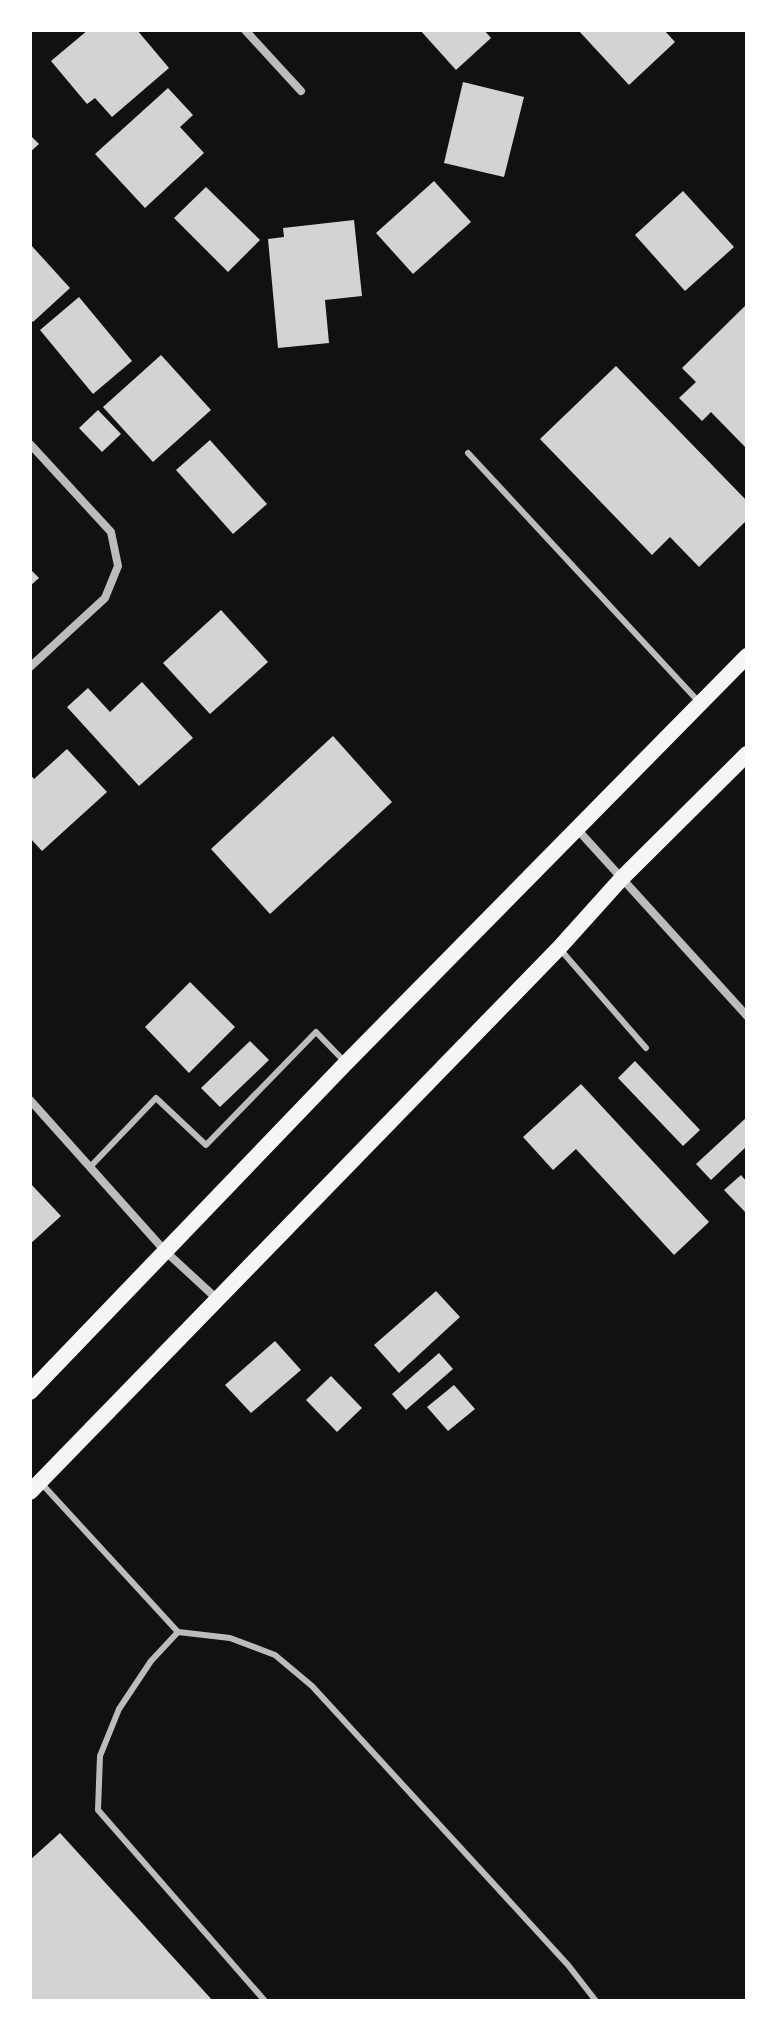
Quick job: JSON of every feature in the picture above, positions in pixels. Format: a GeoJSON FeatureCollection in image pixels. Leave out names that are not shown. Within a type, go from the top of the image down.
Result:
{"type":"FeatureCollection","features":[{"type":"Feature","properties":{"kind":"main road"},"geometry":{"type":"LineString","coordinates":[[30,1392],[346,1063],[747,656]]}},
{"type":"Feature","properties":{"kind":"main road"},"geometry":{"type":"LineString","coordinates":[[35,1487],[559,948],[622,878],[747,754]]}},
{"type":"Feature","properties":{"kind":"street"},"geometry":{"type":"LineString","coordinates":[[245,30],[301,91]]}},
{"type":"Feature","properties":{"kind":"street"},"geometry":{"type":"LineString","coordinates":[[30,444],[111,532],[118,566],[105,598],[30,667]]}},
{"type":"Feature","properties":{"kind":"street"},"geometry":{"type":"LineString","coordinates":[[577,829],[747,1016]]}},
{"type":"Feature","properties":{"kind":"street"},"geometry":{"type":"LineString","coordinates":[[30,1100],[165,1251],[216,1298]]}},
{"type":"Feature","properties":{"kind":"lane"},"geometry":{"type":"LineString","coordinates":[[468,453],[701,705]]}},
{"type":"Feature","properties":{"kind":"lane"},"geometry":{"type":"LineString","coordinates":[[559,948],[646,1048]]}},
{"type":"Feature","properties":{"kind":"lane"},"geometry":{"type":"LineString","coordinates":[[91,1166],[156,1098],[206,1145],[316,1032],[346,1063]]}},
{"type":"Feature","properties":{"kind":"lane"},"geometry":{"type":"LineString","coordinates":[[35,1487],[178,1632],[230,1638],[275,1655],[312,1686],[568,1965],[596,2001]]}},
{"type":"Feature","properties":{"kind":"lane"},"geometry":{"type":"LineString","coordinates":[[178,1632],[151,1661],[119,1709],[100,1756],[98,1810],[265,2001]]}},
{"type":"Feature","properties":{"kind":"building"},"geometry":{"type":"Polygon","coordinates":[[[88,30],[137,30],[169,68],[112,117],[95,98],[87,104],[51,61],[88,30]]]}},
{"type":"Feature","properties":{"kind":"building"},"geometry":{"type":"Polygon","coordinates":[[[420,30],[484,30],[491,38],[456,70],[420,30]]]}},
{"type":"Feature","properties":{"kind":"building"},"geometry":{"type":"Polygon","coordinates":[[[578,30],[664,30],[675,42],[629,85],[578,30]]]}},
{"type":"Feature","properties":{"kind":"building"},"geometry":{"type":"Polygon","coordinates":[[[463,82],[524,97],[504,177],[444,163],[463,82]]]}},
{"type":"Feature","properties":{"kind":"building"},"geometry":{"type":"Polygon","coordinates":[[[168,88],[193,115],[180,127],[204,153],[145,208],[95,154],[168,88]]]}},
{"type":"Feature","properties":{"kind":"building"},"geometry":{"type":"Polygon","coordinates":[[[30,135],[39,144],[30,152],[30,135]]]}},
{"type":"Feature","properties":{"kind":"building"},"geometry":{"type":"Polygon","coordinates":[[[434,181],[471,222],[413,274],[376,233],[434,181]]]}},
{"type":"Feature","properties":{"kind":"building"},"geometry":{"type":"Polygon","coordinates":[[[206,187],[260,240],[228,272],[174,218],[206,187]]]}},
{"type":"Feature","properties":{"kind":"building"},"geometry":{"type":"Polygon","coordinates":[[[683,191],[734,247],[685,291],[635,235],[683,191]]]}},
{"type":"Feature","properties":{"kind":"building"},"geometry":{"type":"Polygon","coordinates":[[[354,220],[362,296],[325,300],[329,343],[278,348],[268,239],[284,237],[283,228],[354,220]]]}},
{"type":"Feature","properties":{"kind":"building"},"geometry":{"type":"Polygon","coordinates":[[[30,244],[70,288],[33,322],[30,319],[30,244]]]}},
{"type":"Feature","properties":{"kind":"building"},"geometry":{"type":"Polygon","coordinates":[[[79,297],[132,361],[93,394],[40,330],[79,297]]]}},
{"type":"Feature","properties":{"kind":"building"},"geometry":{"type":"Polygon","coordinates":[[[747,304],[747,449],[711,412],[702,421],[679,398],[696,382],[682,368],[747,304]]]}},
{"type":"Feature","properties":{"kind":"building"},"geometry":{"type":"Polygon","coordinates":[[[161,355],[211,410],[153,462],[103,407],[161,355]]]}},
{"type":"Feature","properties":{"kind":"building"},"geometry":{"type":"Polygon","coordinates":[[[616,366],[747,501],[747,520],[699,567],[670,537],[652,555],[540,439],[616,366]]]}},
{"type":"Feature","properties":{"kind":"building"},"geometry":{"type":"Polygon","coordinates":[[[98,410],[121,434],[102,452],[79,428],[98,410]]]}},
{"type":"Feature","properties":{"kind":"building"},"geometry":{"type":"Polygon","coordinates":[[[210,440],[267,504],[233,534],[176,470],[210,440]]]}},
{"type":"Feature","properties":{"kind":"building"},"geometry":{"type":"Polygon","coordinates":[[[30,569],[39,578],[30,586],[30,569]]]}},
{"type":"Feature","properties":{"kind":"building"},"geometry":{"type":"Polygon","coordinates":[[[221,610],[268,662],[210,714],[163,663],[221,610]]]}},
{"type":"Feature","properties":{"kind":"building"},"geometry":{"type":"Polygon","coordinates":[[[142,682],[193,738],[139,786],[67,707],[88,688],[110,712],[142,682]]]}},
{"type":"Feature","properties":{"kind":"building"},"geometry":{"type":"Polygon","coordinates":[[[333,736],[392,802],[270,914],[211,849],[333,736]]]}},
{"type":"Feature","properties":{"kind":"building"},"geometry":{"type":"Polygon","coordinates":[[[67,749],[107,792],[42,851],[30,838],[30,774],[34,779],[67,749]]]}},
{"type":"Feature","properties":{"kind":"building"},"geometry":{"type":"Polygon","coordinates":[[[190,982],[235,1027],[189,1073],[145,1027],[190,982]]]}},
{"type":"Feature","properties":{"kind":"building"},"geometry":{"type":"Polygon","coordinates":[[[250,1041],[269,1060],[220,1107],[201,1088],[250,1041]]]}},
{"type":"Feature","properties":{"kind":"building"},"geometry":{"type":"Polygon","coordinates":[[[635,1061],[700,1130],[683,1146],[618,1078],[635,1061]]]}},
{"type":"Feature","properties":{"kind":"building"},"geometry":{"type":"Polygon","coordinates":[[[581,1084],[709,1222],[674,1255],[576,1149],[553,1170],[523,1137],[581,1084]]]}},
{"type":"Feature","properties":{"kind":"building"},"geometry":{"type":"Polygon","coordinates":[[[747,1117],[747,1146],[711,1180],[696,1164],[747,1117]]]}},
{"type":"Feature","properties":{"kind":"building"},"geometry":{"type":"Polygon","coordinates":[[[741,1175],[747,1182],[747,1214],[724,1190],[741,1175]]]}},
{"type":"Feature","properties":{"kind":"building"},"geometry":{"type":"Polygon","coordinates":[[[30,1183],[61,1216],[30,1244],[30,1183]]]}},
{"type":"Feature","properties":{"kind":"building"},"geometry":{"type":"Polygon","coordinates":[[[436,1291],[460,1317],[399,1373],[374,1345],[436,1291]]]}},
{"type":"Feature","properties":{"kind":"building"},"geometry":{"type":"Polygon","coordinates":[[[275,1341],[301,1370],[251,1413],[225,1385],[275,1341]]]}},
{"type":"Feature","properties":{"kind":"building"},"geometry":{"type":"Polygon","coordinates":[[[439,1353],[453,1369],[406,1410],[392,1394],[439,1353]]]}},
{"type":"Feature","properties":{"kind":"building"},"geometry":{"type":"Polygon","coordinates":[[[331,1376],[362,1408],[337,1432],[306,1400],[331,1376]]]}},
{"type":"Feature","properties":{"kind":"building"},"geometry":{"type":"Polygon","coordinates":[[[454,1385],[475,1409],[448,1431],[427,1407],[454,1385]]]}},
{"type":"Feature","properties":{"kind":"building"},"geometry":{"type":"Polygon","coordinates":[[[60,1833],[213,2001],[30,2001],[30,1860],[60,1833]]]}}]}
